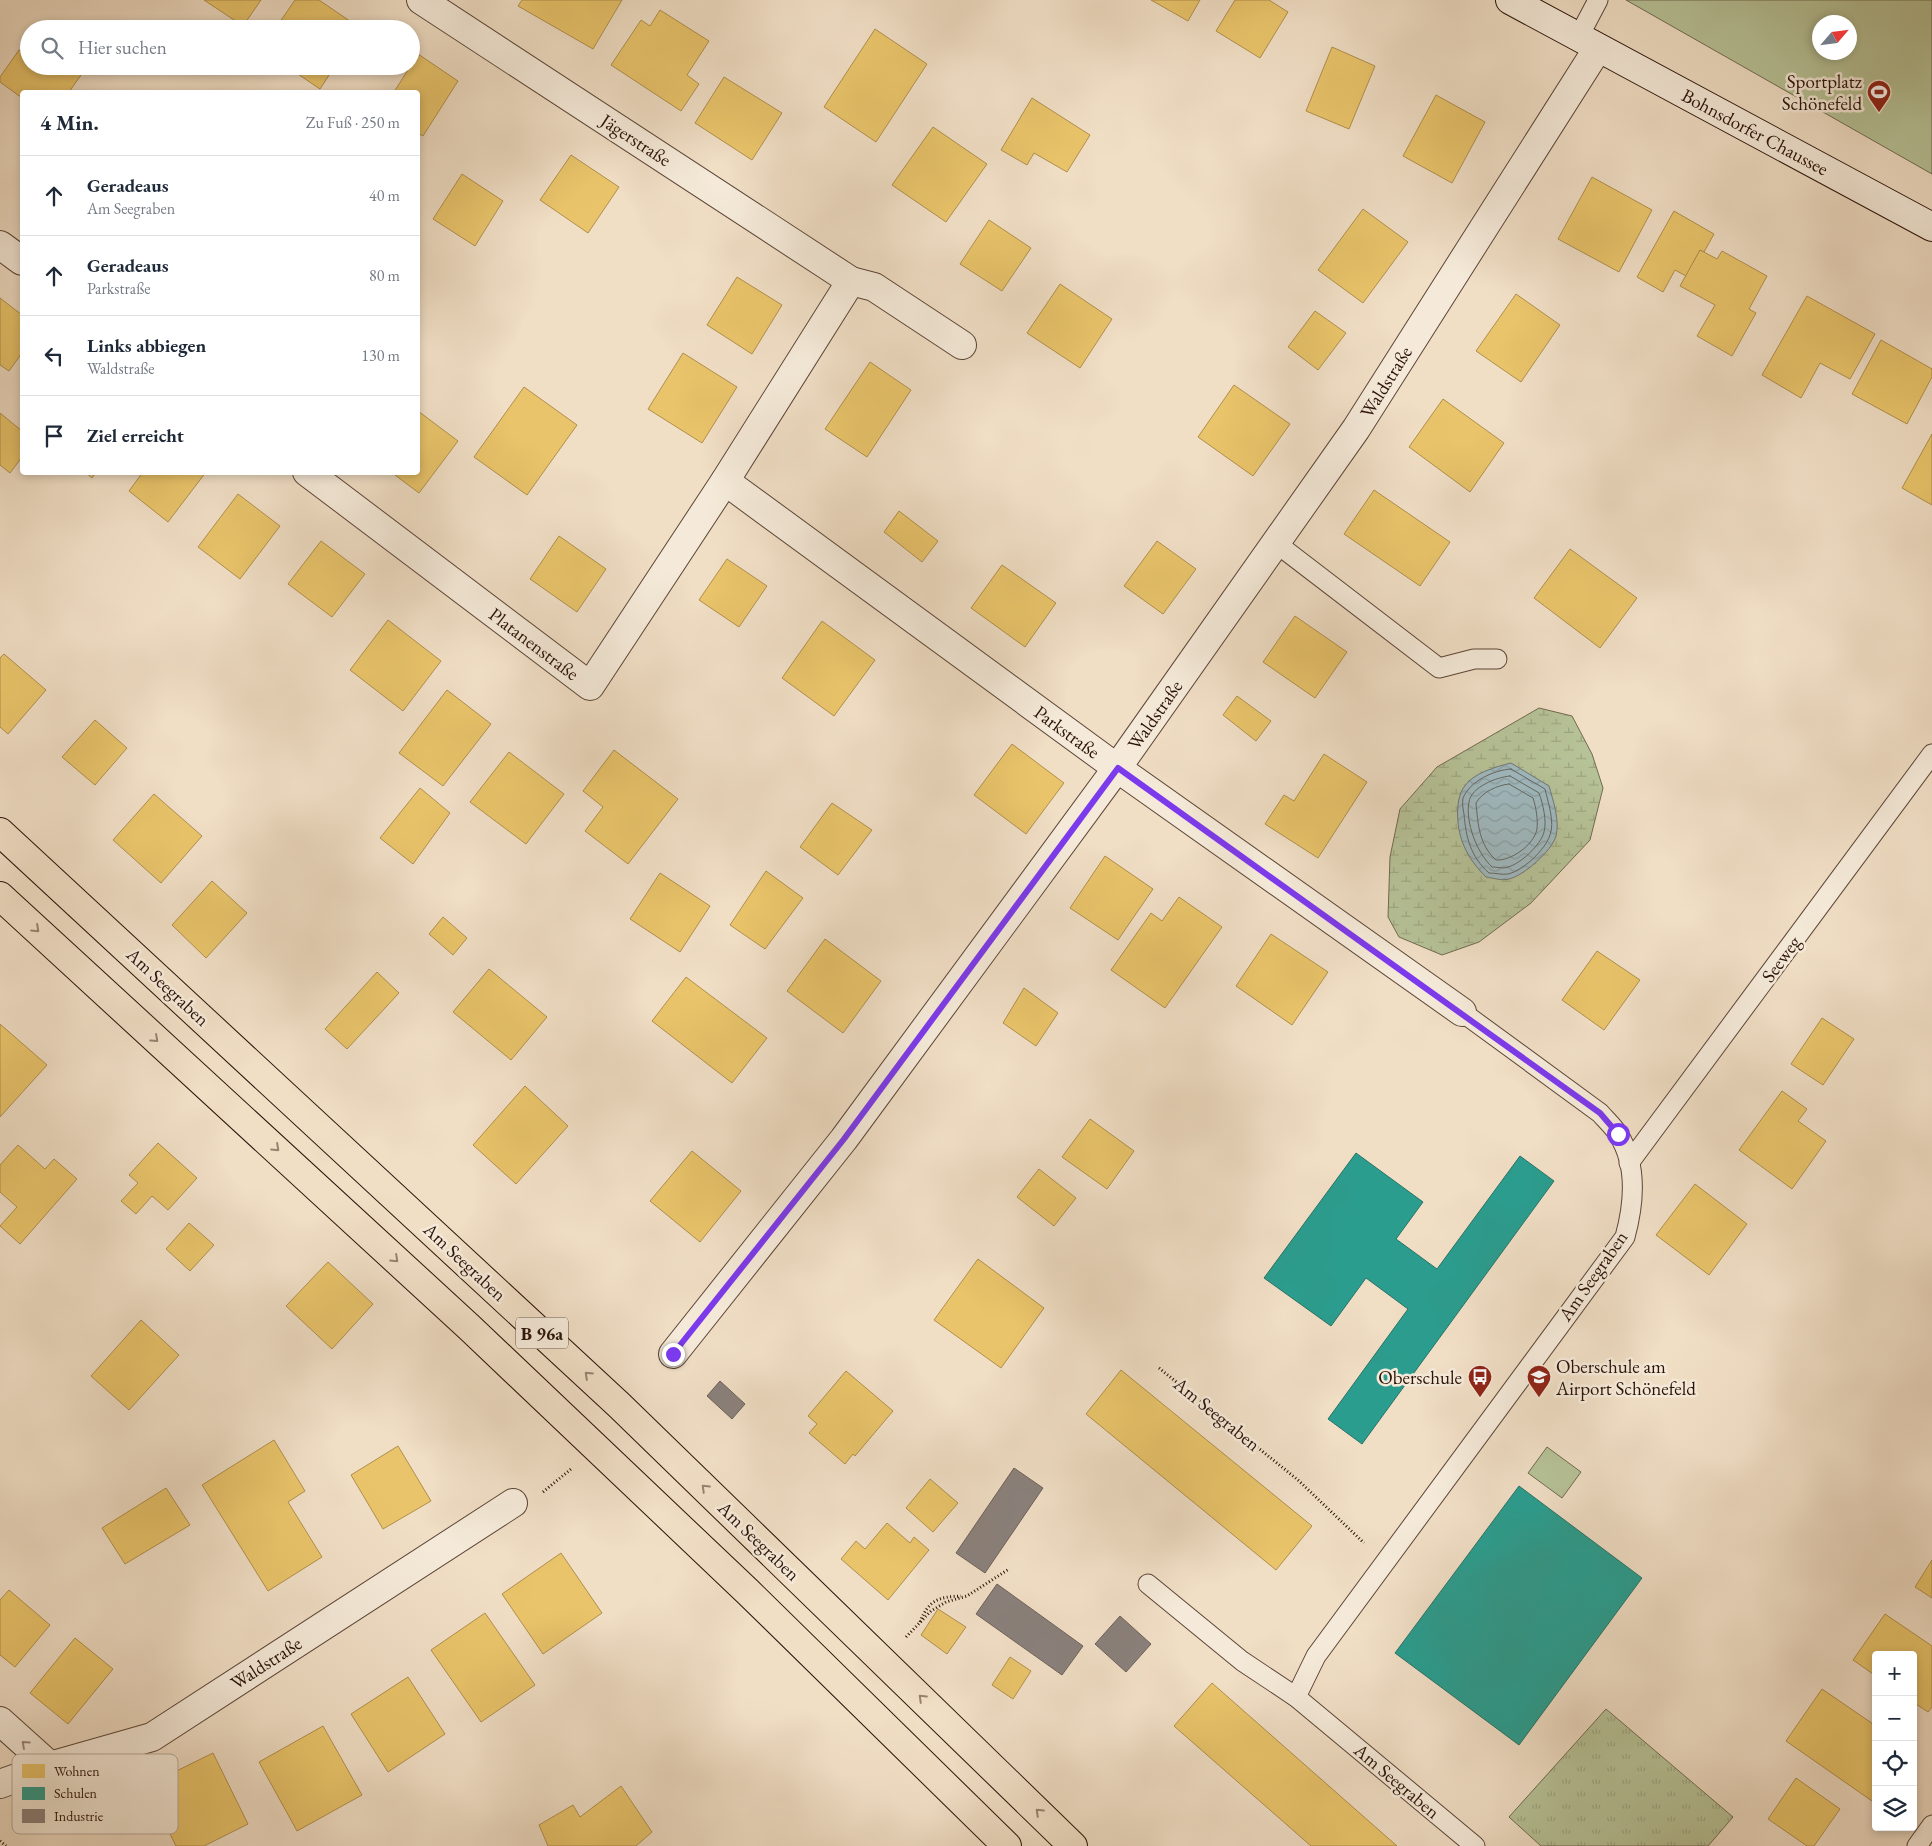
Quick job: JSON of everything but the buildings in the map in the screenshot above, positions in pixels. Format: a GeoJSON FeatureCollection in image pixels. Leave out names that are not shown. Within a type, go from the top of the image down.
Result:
{"type":"FeatureCollection","features":[{"type":"Feature","properties":{"kind":"main road","name":"Am Seegraben"},"geometry":{"type":"LineString","coordinates":[[0,832],[619,1405],[1074,1846]]}},
{"type":"Feature","properties":{"kind":"main road","name":"B 96a"},"geometry":{"type":"LineString","coordinates":[[0,896],[469,1327],[748,1592],[1007,1846]]}},
{"type":"Feature","properties":{"kind":"street","name":"Jägerstraße"},"geometry":{"type":"LineString","coordinates":[[421,0],[851,280],[874,287],[962,345]]}},
{"type":"Feature","properties":{"kind":"street","name":"Bohnsdorfer Chaussee"},"geometry":{"type":"LineString","coordinates":[[1510,0],[1932,227]]}},
{"type":"Feature","properties":{"kind":"street","name":"Waldstraße"},"geometry":{"type":"LineString","coordinates":[[673,1354],[844,1139],[1118,768],[1356,429],[1588,43]]}},
{"type":"Feature","properties":{"kind":"street"},"geometry":{"type":"LineString","coordinates":[[0,245],[20,260]]}},
{"type":"Feature","properties":{"kind":"street"},"geometry":{"type":"LineString","coordinates":[[725,481],[851,280]]}},
{"type":"Feature","properties":{"kind":"street","name":"Platanenstraße"},"geometry":{"type":"LineString","coordinates":[[311,475],[590,686],[725,481]]}},
{"type":"Feature","properties":{"kind":"street","name":"Parkstraße"},"geometry":{"type":"LineString","coordinates":[[725,481],[1118,768],[1462,1012]]}},
{"type":"Feature","properties":{"kind":"street","name":"Waldstraße"},"geometry":{"type":"LineString","coordinates":[[92,1754],[152,1737],[513,1502]]}},
{"type":"Feature","properties":{"kind":"street"},"geometry":{"type":"LineString","coordinates":[[0,1721],[37,1754]]}},
{"type":"Feature","properties":{"kind":"street","name":"Waldstraße"},"geometry":{"type":"LineString","coordinates":[[0,1784],[12,1780]]}},
{"type":"Feature","properties":{"kind":"lane"},"geometry":{"type":"LineString","coordinates":[[1588,43],[1598,0]]}},
{"type":"Feature","properties":{"kind":"lane"},"geometry":{"type":"LineString","coordinates":[[1276,542],[1439,668],[1474,660],[1497,659]]}},
{"type":"Feature","properties":{"kind":"lane","name":"Seeweg"},"geometry":{"type":"LineString","coordinates":[[1629,1163],[1932,754]]}},
{"type":"Feature","properties":{"kind":"lane","name":"Am Seegraben"},"geometry":{"type":"LineString","coordinates":[[1296,1697],[1316,1656],[1625,1237],[1632,1211],[1633,1186],[1629,1163],[1618,1134],[1600,1113],[1462,1012]]}},
{"type":"Feature","properties":{"kind":"lane","name":"Am Seegraben"},"geometry":{"type":"LineString","coordinates":[[1148,1584],[1242,1661],[1296,1697],[1475,1846]]}},
{"type":"Feature","properties":{"kind":"lane"},"geometry":{"type":"LineString","coordinates":[[1917,1846],[1932,1825]]}},
{"type":"Feature","properties":{"kind":"path","name":"Am Seegraben"},"geometry":{"type":"LineString","coordinates":[[1160,1368],[1298,1480],[1384,1562]]}},
{"type":"Feature","properties":{"kind":"path"},"geometry":{"type":"LineString","coordinates":[[550,1487],[574,1466]]}},
{"type":"Feature","properties":{"kind":"path"},"geometry":{"type":"LineString","coordinates":[[902,1640],[931,1611],[946,1602],[967,1596],[1009,1569]]}},
{"type":"Feature","properties":{"kind":"path"},"geometry":{"type":"LineString","coordinates":[[918,1625],[926,1607],[946,1597],[967,1596]]}},
{"type":"Feature","properties":{"kind":"path"},"geometry":{"type":"LineString","coordinates":[[0,1841],[6,1846]]}},
{"type":"Feature","properties":{"kind":"green space","name":"Sportplatz Schönefeld"},"geometry":{"type":"Polygon","coordinates":[[[1626,0],[1932,0],[1932,174],[1626,0]]]}},
{"type":"Feature","properties":{"kind":"green space"},"geometry":{"type":"Polygon","coordinates":[[[1539,708],[1572,716],[1592,754],[1603,788],[1590,840],[1531,903],[1479,942],[1442,955],[1399,937],[1388,917],[1390,857],[1400,809],[1437,767],[1539,708]]]}},
{"type":"Feature","properties":{"kind":"green space"},"geometry":{"type":"Polygon","coordinates":[[[1547,1447],[1581,1472],[1562,1498],[1528,1473],[1547,1447]]]}},
{"type":"Feature","properties":{"kind":"green space"},"geometry":{"type":"Polygon","coordinates":[[[1606,1709],[1733,1817],[1708,1846],[1541,1846],[1509,1817],[1606,1709]]]}},
{"type":"Feature","properties":{"kind":"water"},"geometry":{"type":"Polygon","coordinates":[[[1511,763],[1549,786],[1556,811],[1557,830],[1549,849],[1536,862],[1515,877],[1500,880],[1486,877],[1468,855],[1460,832],[1458,808],[1461,793],[1468,782],[1479,774],[1511,763]]]}},
{"type":"Feature","properties":{"kind":"place","name":"Sportplatz Schönefeld"},"geometry":{"type":"Point","coordinates":[1879,113]}},
{"type":"Feature","properties":{"kind":"place","name":"Oberschule"},"geometry":{"type":"Point","coordinates":[1480,1398]}},
{"type":"Feature","properties":{"kind":"place","name":"Oberschule am Airport Schönefeld"},"geometry":{"type":"Point","coordinates":[1539,1398]}},
{"type":"Feature","properties":{"kind":"route"},"geometry":{"type":"LineString","coordinates":[[673,1354],[733,1281],[844,1139],[1118,768],[1462,1012],[1600,1113],[1618,1134]]}}]}
